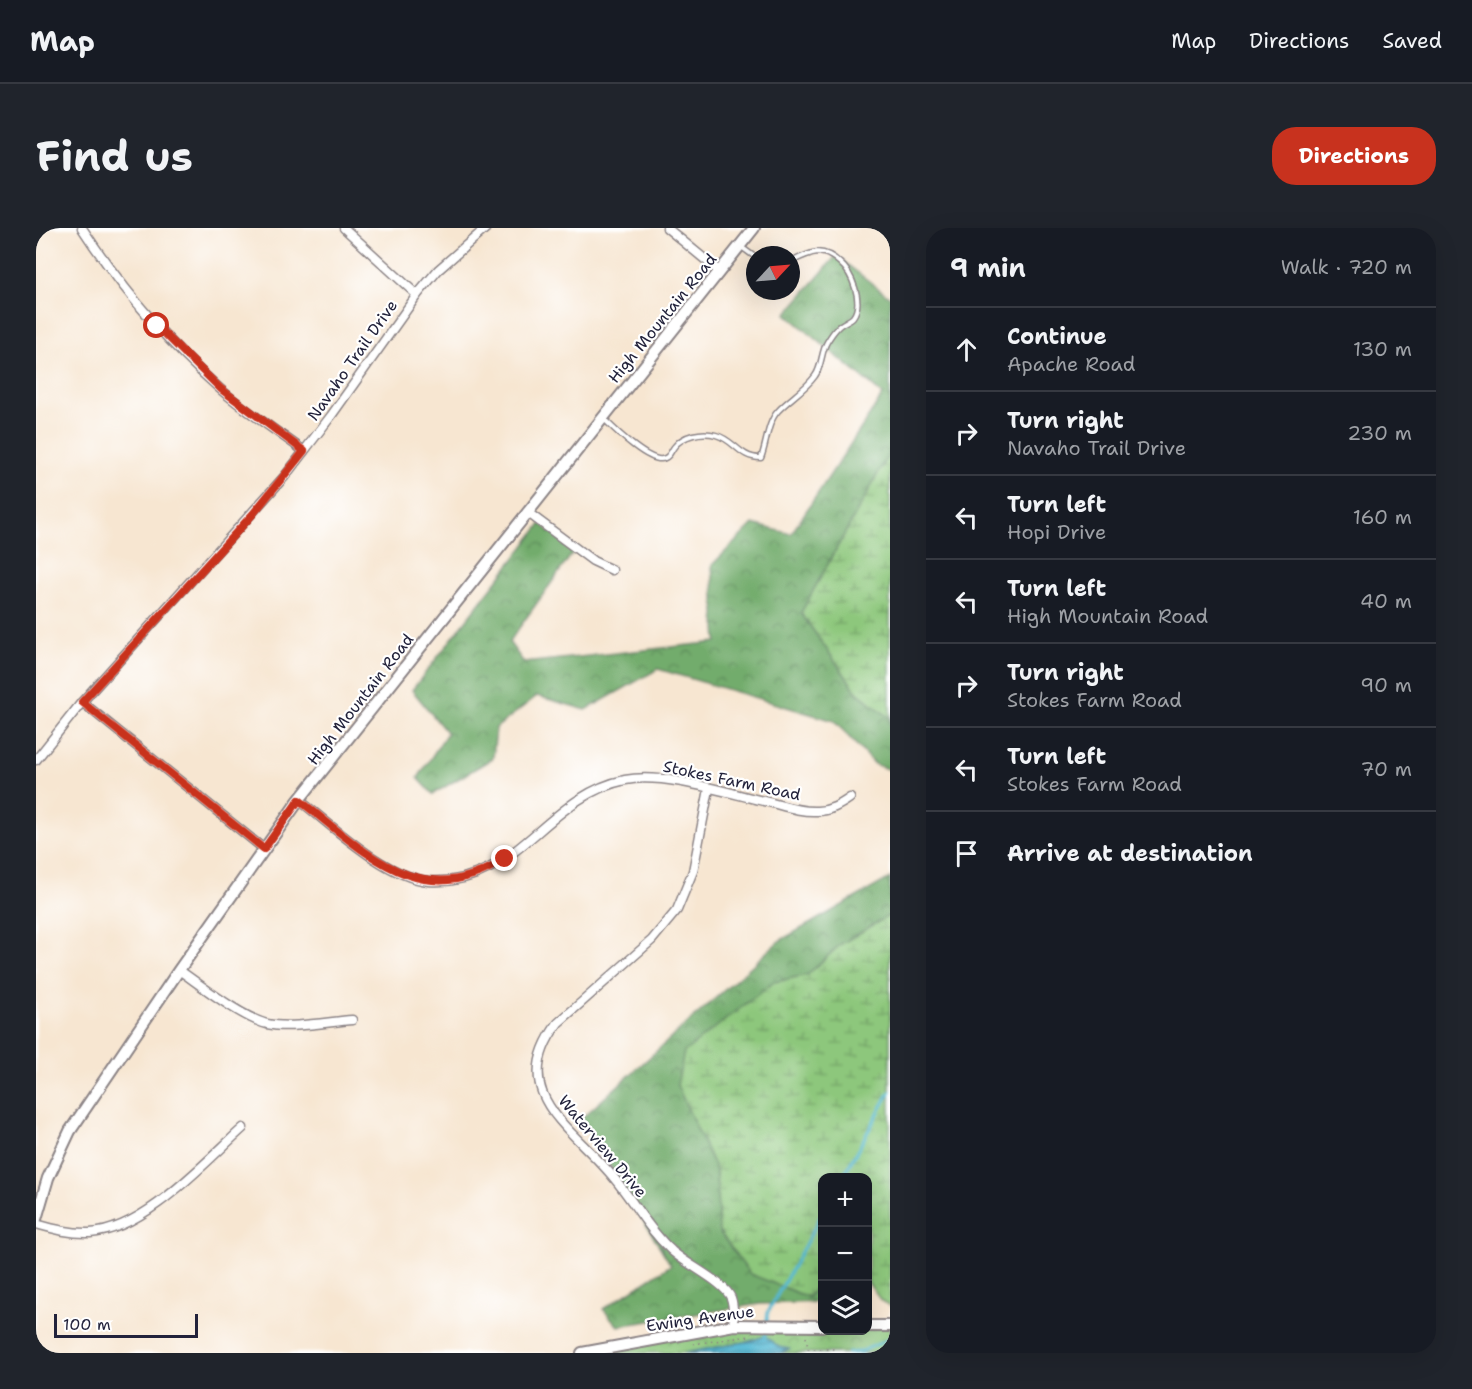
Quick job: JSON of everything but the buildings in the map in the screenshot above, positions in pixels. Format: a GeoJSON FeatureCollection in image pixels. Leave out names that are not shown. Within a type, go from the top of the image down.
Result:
{"type":"FeatureCollection","features":[{"type":"Feature","properties":{"kind":"main road","name":"High Mountain Road"},"geometry":{"type":"LineString","coordinates":[[36,1219],[48,1178],[70,1131],[179,970],[299,800],[754,228]]}},
{"type":"Feature","properties":{"kind":"main road","name":"Ewing Avenue"},"geometry":{"type":"LineString","coordinates":[[582,1353],[734,1325],[759,1323],[818,1326]]}},
{"type":"Feature","properties":{"kind":"main road"},"geometry":{"type":"LineString","coordinates":[[872,1326],[890,1326]]}},
{"type":"Feature","properties":{"kind":"street"},"geometry":{"type":"LineString","coordinates":[[82,228],[128,291],[188,358],[221,389],[304,451]]}},
{"type":"Feature","properties":{"kind":"street"},"geometry":{"type":"LineString","coordinates":[[344,228],[417,295]]}},
{"type":"Feature","properties":{"kind":"street","name":"Navaho Trail Drive"},"geometry":{"type":"LineString","coordinates":[[36,760],[82,702],[253,514],[304,451],[417,295],[438,270],[486,228]]}},
{"type":"Feature","properties":{"kind":"street"},"geometry":{"type":"LineString","coordinates":[[667,228],[719,271]]}},
{"type":"Feature","properties":{"kind":"street"},"geometry":{"type":"LineString","coordinates":[[527,512],[593,561],[612,570]]}},
{"type":"Feature","properties":{"kind":"street"},"geometry":{"type":"LineString","coordinates":[[82,702],[264,849]]}},
{"type":"Feature","properties":{"kind":"street","name":"Stokes Farm Road"},"geometry":{"type":"LineString","coordinates":[[299,800],[382,864],[410,877],[445,881],[462,879],[491,868],[579,799],[610,784],[644,778],[661,779],[806,811],[830,809],[850,798]]}},
{"type":"Feature","properties":{"kind":"street","name":"Waterview Drive"},"geometry":{"type":"LineString","coordinates":[[709,789],[693,871],[677,910],[652,940],[558,1023],[544,1045],[539,1068],[543,1094],[555,1117],[609,1172],[658,1238],[690,1266],[728,1291],[732,1299],[734,1325]]}},
{"type":"Feature","properties":{"kind":"street"},"geometry":{"type":"LineString","coordinates":[[179,970],[245,1014],[267,1024],[352,1020]]}},
{"type":"Feature","properties":{"kind":"street"},"geometry":{"type":"LineString","coordinates":[[36,1224],[77,1233],[105,1231],[123,1225],[156,1206],[243,1128]]}},
{"type":"Feature","properties":{"kind":"lane"},"geometry":{"type":"LineString","coordinates":[[739,246],[746,251]]}},
{"type":"Feature","properties":{"kind":"lane"},"geometry":{"type":"LineString","coordinates":[[603,418],[639,449],[658,460],[668,456],[679,441],[703,434],[718,435],[750,458],[760,458],[777,412],[816,375],[826,344],[837,327],[853,316],[858,304],[855,288],[847,269],[830,254],[817,252],[800,257]]}},
{"type":"Feature","properties":{"kind":"path"},"geometry":{"type":"LineString","coordinates":[[688,1344],[759,1335]]}},
{"type":"Feature","properties":{"kind":"path"},"geometry":{"type":"LineString","coordinates":[[807,1337],[808,1349]]}},
{"type":"Feature","properties":{"kind":"path"},"geometry":{"type":"LineString","coordinates":[[804,1353],[808,1349],[833,1349],[834,1353]]}},
{"type":"Feature","properties":{"kind":"green space"},"geometry":{"type":"Polygon","coordinates":[[[836,256],[890,297],[890,452],[801,613],[857,692],[890,718],[890,770],[874,764],[834,721],[658,669],[586,710],[537,696],[496,728],[493,758],[433,794],[418,778],[447,733],[412,690],[541,524],[575,550],[509,642],[524,663],[717,642],[712,565],[753,524],[791,534],[883,395],[786,314],[836,256]]]}},
{"type":"Feature","properties":{"kind":"green space"},"geometry":{"type":"Polygon","coordinates":[[[890,452],[890,718],[857,692],[801,613],[890,452]]]}},
{"type":"Feature","properties":{"kind":"green space"},"geometry":{"type":"Polygon","coordinates":[[[890,878],[890,915],[841,944],[807,975],[774,982],[677,1085],[716,1170],[719,1231],[750,1274],[808,1297],[818,1284],[818,1302],[760,1304],[618,1326],[603,1309],[671,1265],[581,1119],[779,941],[890,878]]]}},
{"type":"Feature","properties":{"kind":"green space"},"geometry":{"type":"Polygon","coordinates":[[[890,915],[890,1306],[881,1301],[872,1289],[872,1173],[818,1173],[818,1284],[808,1297],[750,1274],[719,1231],[716,1170],[677,1085],[684,1052],[774,982],[807,975],[841,944],[890,915]]]}},
{"type":"Feature","properties":{"kind":"green space"},"geometry":{"type":"Polygon","coordinates":[[[726,1326],[818,1329],[818,1335],[872,1335],[872,1329],[890,1326],[890,1353],[582,1353],[726,1326]]]}},
{"type":"Feature","properties":{"kind":"water"},"geometry":{"type":"Polygon","coordinates":[[[765,1336],[779,1347],[789,1349],[780,1353],[685,1353],[750,1341],[765,1336]]]}},
{"type":"Feature","properties":{"kind":"waterway"},"geometry":{"type":"LineString","coordinates":[[845,1173],[890,1092]]}},
{"type":"Feature","properties":{"kind":"waterway"},"geometry":{"type":"LineString","coordinates":[[765,1336],[768,1312],[818,1221]]}},
{"type":"Feature","properties":{"kind":"waterway"},"geometry":{"type":"LineString","coordinates":[[848,1353],[860,1352],[889,1339]]}},
{"type":"Feature","properties":{"kind":"route"},"geometry":{"type":"LineString","coordinates":[[157,326],[221,389],[304,451],[253,514],[82,702],[264,849],[299,800],[382,864],[410,877],[445,881],[462,879],[478,875],[505,859]]}}]}
